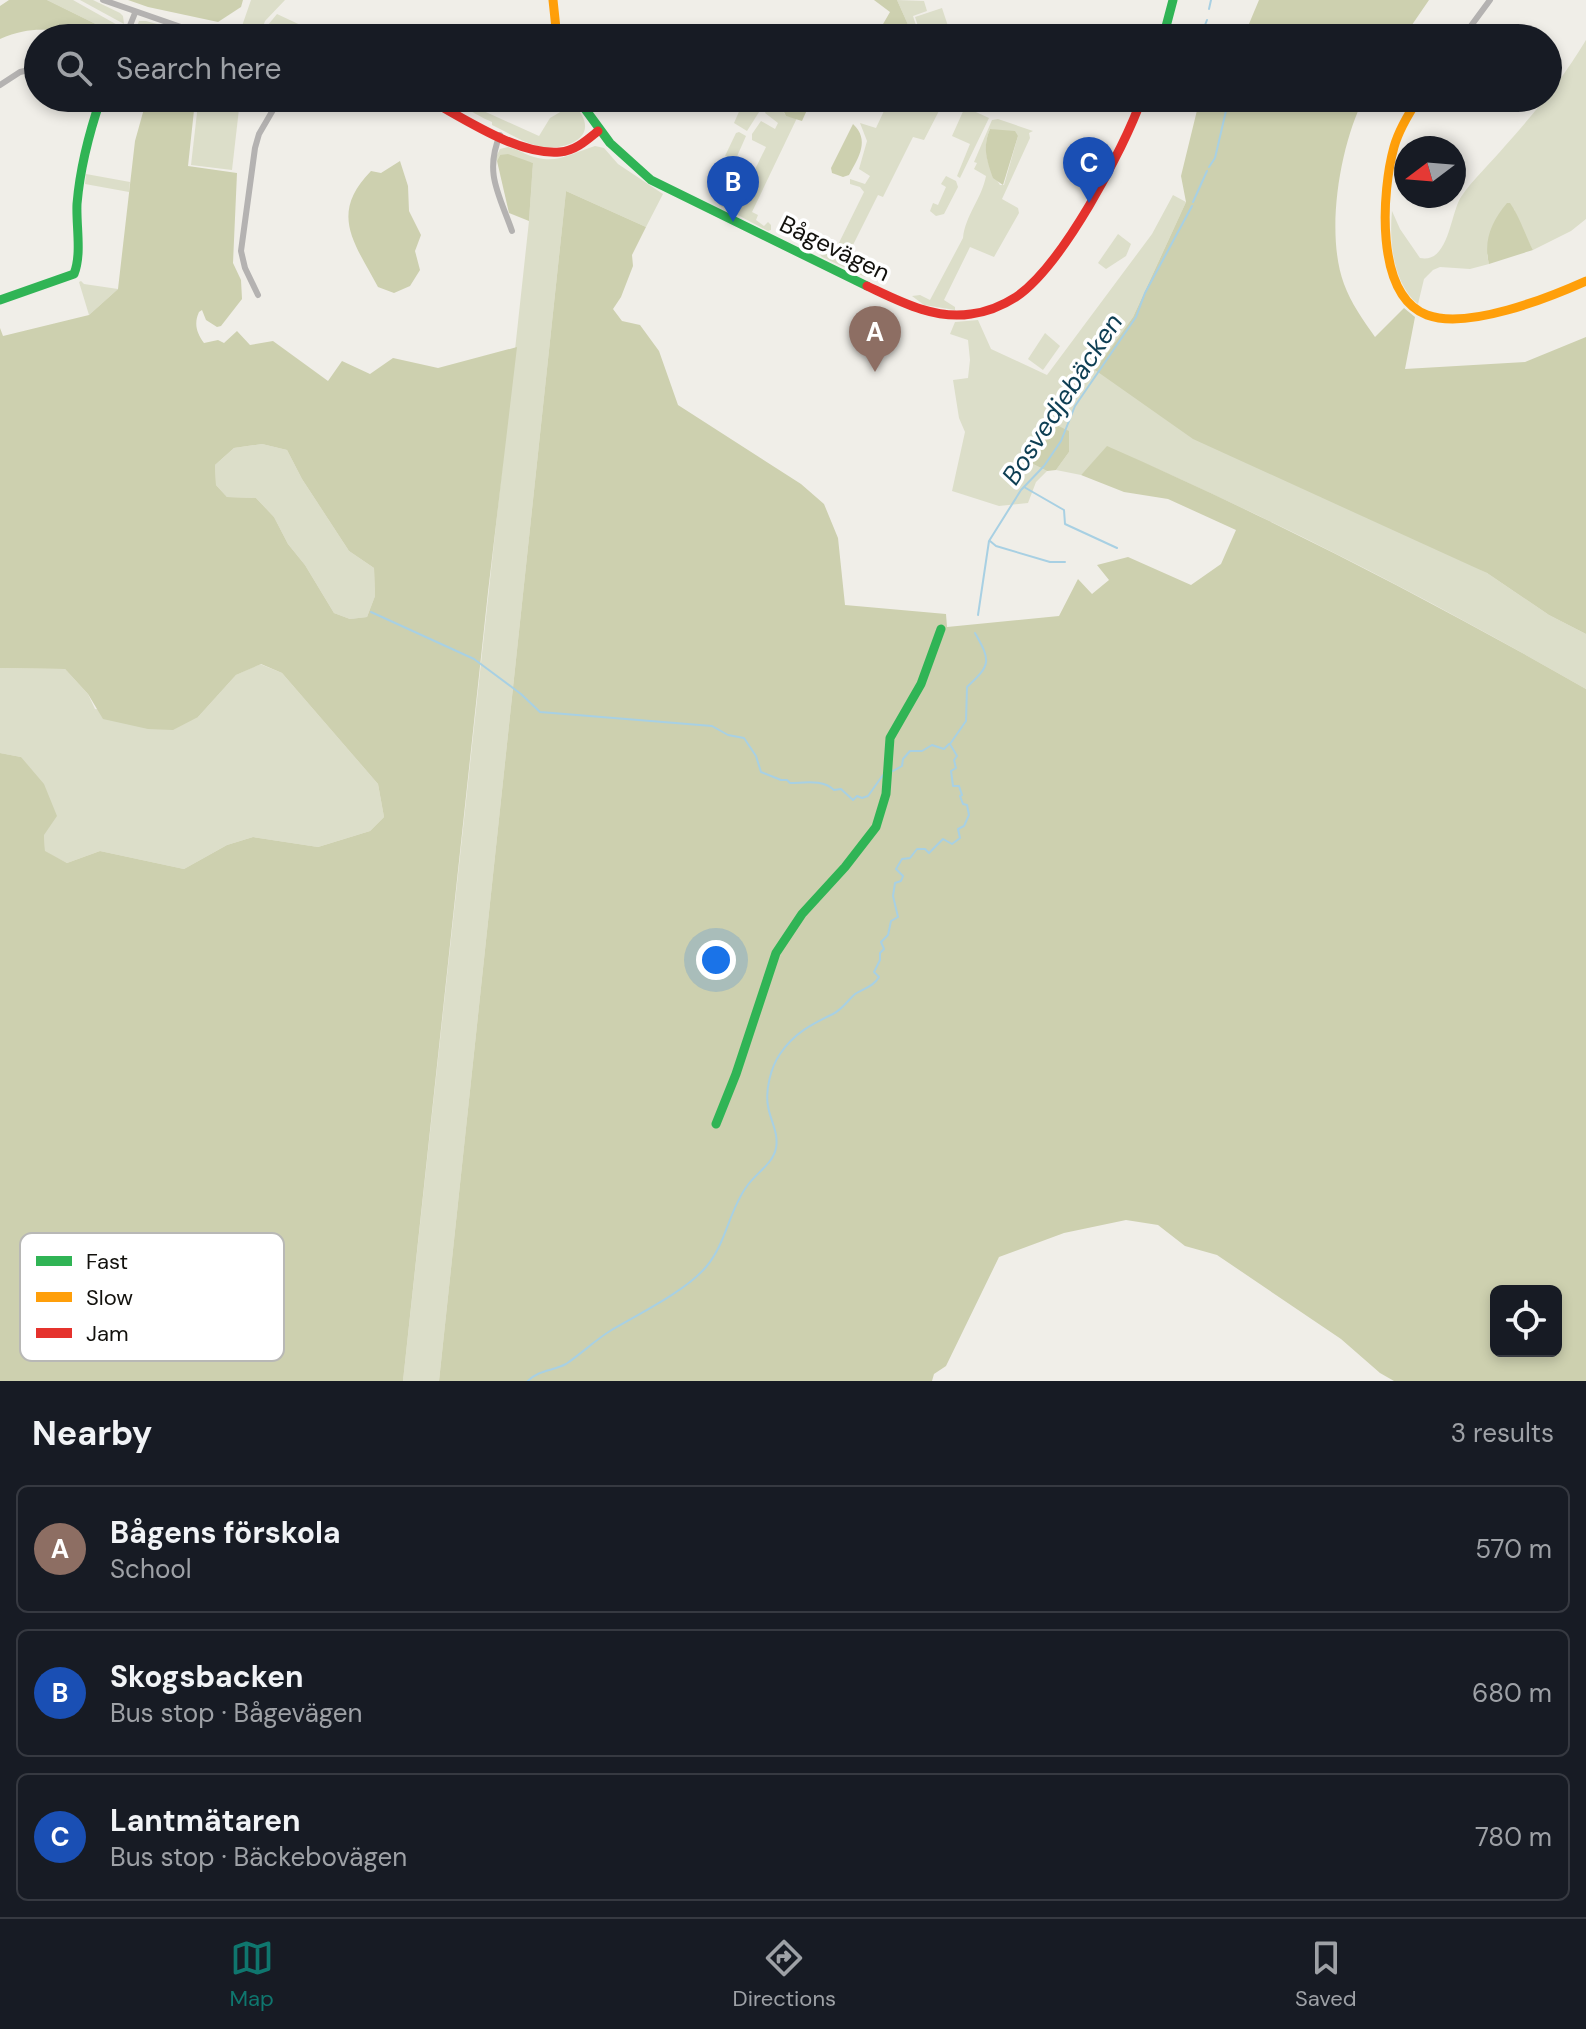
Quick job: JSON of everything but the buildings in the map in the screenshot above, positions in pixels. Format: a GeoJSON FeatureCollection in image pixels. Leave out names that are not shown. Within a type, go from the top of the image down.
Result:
{"type":"FeatureCollection","features":[{"type":"Feature","properties":{"kind":"street"},"geometry":{"type":"LineString","coordinates":[[103,0],[175,24]]}},
{"type":"Feature","properties":{"kind":"street"},"geometry":{"type":"LineString","coordinates":[[553,0],[556,24]]}},
{"type":"Feature","properties":{"kind":"street"},"geometry":{"type":"LineString","coordinates":[[1167,24],[1173,0]]}},
{"type":"Feature","properties":{"kind":"street"},"geometry":{"type":"LineString","coordinates":[[1472,24],[1490,0]]}},
{"type":"Feature","properties":{"kind":"street"},"geometry":{"type":"LineString","coordinates":[[131,24],[135,13]]}},
{"type":"Feature","properties":{"kind":"street"},"geometry":{"type":"LineString","coordinates":[[0,85],[24,71]]}},
{"type":"Feature","properties":{"kind":"street"},"geometry":{"type":"LineString","coordinates":[[0,300],[74,274],[77,266],[82,160],[97,112]]}},
{"type":"Feature","properties":{"kind":"street"},"geometry":{"type":"LineString","coordinates":[[258,295],[242,260],[242,235],[255,148],[272,112]]}},
{"type":"Feature","properties":{"kind":"street"},"geometry":{"type":"LineString","coordinates":[[454,112],[535,151],[552,153],[571,150],[598,131]]}},
{"type":"Feature","properties":{"kind":"street","name":"Bågevägen"},"geometry":{"type":"LineString","coordinates":[[586,112],[598,131],[637,169],[675,194],[892,298],[941,315],[978,314],[998,307],[1024,291],[1052,261],[1101,184],[1135,112]]}},
{"type":"Feature","properties":{"kind":"street"},"geometry":{"type":"LineString","coordinates":[[1411,112],[1394,147],[1385,202],[1385,226],[1392,270],[1407,301],[1416,311],[1427,316],[1454,319],[1475,317],[1586,281]]}},
{"type":"Feature","properties":{"kind":"street"},"geometry":{"type":"LineString","coordinates":[[500,135],[491,167],[512,231]]}},
{"type":"Feature","properties":{"kind":"street"},"geometry":{"type":"LineString","coordinates":[[716,1124],[776,953],[802,914],[876,827],[886,794],[890,738],[921,684],[941,629]]}},
{"type":"Feature","properties":{"kind":"green space"},"geometry":{"type":"Polygon","coordinates":[[[9,0],[47,0],[96,24],[24,24],[24,31],[0,39],[0,6],[9,0]]]}},
{"type":"Feature","properties":{"kind":"green space"},"geometry":{"type":"Polygon","coordinates":[[[47,0],[73,0],[116,24],[96,24],[47,0]]]}},
{"type":"Feature","properties":{"kind":"green space"},"geometry":{"type":"Polygon","coordinates":[[[80,0],[93,0],[120,13],[124,24],[80,0]]]}},
{"type":"Feature","properties":{"kind":"green space"},"geometry":{"type":"Polygon","coordinates":[[[128,0],[243,0],[241,7],[218,22],[128,0]]]}},
{"type":"Feature","properties":{"kind":"green space"},"geometry":{"type":"Polygon","coordinates":[[[251,0],[285,0],[264,24],[243,24],[251,0]]]}},
{"type":"Feature","properties":{"kind":"green space"},"geometry":{"type":"Polygon","coordinates":[[[874,0],[897,0],[908,24],[883,24],[890,12],[874,0]]]}},
{"type":"Feature","properties":{"kind":"green space"},"geometry":{"type":"Polygon","coordinates":[[[897,0],[924,1],[927,11],[913,16],[916,24],[908,24],[897,0]]]}},
{"type":"Feature","properties":{"kind":"green space"},"geometry":{"type":"Polygon","coordinates":[[[1259,0],[1429,0],[1413,24],[1249,24],[1259,0]]]}},
{"type":"Feature","properties":{"kind":"green space"},"geometry":{"type":"Polygon","coordinates":[[[942,8],[947,24],[917,24],[915,17],[942,8]]]}},
{"type":"Feature","properties":{"kind":"green space"},"geometry":{"type":"Polygon","coordinates":[[[277,14],[298,24],[269,24],[277,14]]]}},
{"type":"Feature","properties":{"kind":"green space"},"geometry":{"type":"Polygon","coordinates":[[[1586,40],[1586,219],[1571,231],[1533,250],[1514,209],[1487,255],[1489,264],[1470,269],[1440,267],[1433,270],[1424,279],[1418,304],[1403,285],[1394,261],[1392,211],[1420,258],[1430,258],[1437,253],[1443,246],[1456,208],[1466,208],[1466,190],[1534,112],[1562,112],[1562,77],[1586,40]]]}},
{"type":"Feature","properties":{"kind":"green space"},"geometry":{"type":"Polygon","coordinates":[[[143,112],[194,112],[188,166],[237,173],[233,263],[241,280],[242,299],[221,326],[217,327],[206,320],[202,310],[199,312],[197,328],[204,343],[218,340],[224,343],[237,331],[250,345],[273,341],[328,381],[342,361],[370,374],[393,358],[438,368],[517,347],[403,1381],[0,1381],[0,753],[21,757],[44,784],[57,816],[44,835],[45,851],[67,863],[100,851],[184,869],[227,845],[253,837],[318,847],[370,831],[384,817],[378,784],[282,673],[261,664],[236,675],[198,717],[173,730],[148,729],[103,719],[88,694],[65,669],[0,668],[0,328],[3,336],[89,315],[118,289],[135,141],[143,112]],[[262,444],[234,448],[215,465],[216,485],[227,497],[256,498],[274,517],[288,544],[305,565],[334,613],[350,619],[367,617],[375,596],[374,568],[349,551],[287,450],[262,444]]]}},
{"type":"Feature","properties":{"kind":"green space"},"geometry":{"type":"Polygon","coordinates":[[[197,112],[239,112],[232,170],[191,165],[197,112]]]}},
{"type":"Feature","properties":{"kind":"green space"},"geometry":{"type":"Polygon","coordinates":[[[473,112],[486,112],[539,136],[550,118],[560,112],[579,112],[585,128],[582,135],[570,144],[545,147],[520,139],[492,125],[492,122],[473,112]]]}},
{"type":"Feature","properties":{"kind":"green space"},"geometry":{"type":"Polygon","coordinates":[[[739,112],[759,112],[747,131],[734,123],[739,112]]]}},
{"type":"Feature","properties":{"kind":"green space"},"geometry":{"type":"Polygon","coordinates":[[[784,112],[786,116],[797,118],[752,212],[758,215],[756,220],[764,226],[768,222],[771,225],[768,231],[719,205],[721,201],[736,208],[766,147],[752,140],[752,134],[761,121],[775,129],[778,123],[765,113],[784,112]]]}},
{"type":"Feature","properties":{"kind":"green space"},"geometry":{"type":"Polygon","coordinates":[[[784,112],[806,112],[802,121],[786,116],[784,112]]]}},
{"type":"Feature","properties":{"kind":"green space"},"geometry":{"type":"Polygon","coordinates":[[[883,112],[938,112],[924,140],[913,137],[883,197],[878,195],[847,257],[853,260],[850,266],[865,273],[869,270],[865,277],[822,257],[816,250],[833,255],[864,192],[850,184],[850,179],[865,184],[870,176],[859,169],[867,141],[860,123],[876,128],[883,112]]]}},
{"type":"Feature","properties":{"kind":"green space"},"geometry":{"type":"Polygon","coordinates":[[[963,112],[976,112],[989,118],[960,178],[957,176],[970,144],[952,136],[963,112]]]}},
{"type":"Feature","properties":{"kind":"green space"},"geometry":{"type":"Polygon","coordinates":[[[1197,112],[1357,112],[1338,190],[1338,263],[1350,298],[1375,337],[1404,308],[1415,317],[1405,369],[1525,362],[1586,337],[1586,634],[1549,615],[1487,573],[1193,439],[1095,370],[1133,317],[1186,202],[1181,176],[1197,112]]]}},
{"type":"Feature","properties":{"kind":"green space"},"geometry":{"type":"Polygon","coordinates":[[[998,119],[1033,131],[1029,133],[1030,138],[1002,199],[1018,208],[1019,213],[994,257],[970,247],[944,300],[955,310],[924,305],[912,296],[920,295],[930,300],[963,238],[984,184],[986,176],[974,169],[977,163],[974,162],[992,120],[998,119]],[[990,129],[987,137],[987,158],[1000,185],[1004,185],[1018,136],[990,129]]]}},
{"type":"Feature","properties":{"kind":"green space"},"geometry":{"type":"Polygon","coordinates":[[[853,124],[861,136],[861,149],[849,175],[843,177],[832,173],[831,168],[853,124]]]}},
{"type":"Feature","properties":{"kind":"green space"},"geometry":{"type":"Polygon","coordinates":[[[990,129],[1015,131],[1018,136],[1003,185],[993,178],[987,160],[986,142],[990,129]]]}},
{"type":"Feature","properties":{"kind":"green space"},"geometry":{"type":"Polygon","coordinates":[[[739,132],[746,136],[735,161],[725,156],[739,132]]]}},
{"type":"Feature","properties":{"kind":"green space"},"geometry":{"type":"Polygon","coordinates":[[[595,146],[604,148],[618,164],[663,194],[646,227],[566,191],[439,1381],[403,1381],[529,221],[533,163],[500,155],[497,161],[495,159],[500,149],[508,147],[546,159],[560,158],[595,146]]]}},
{"type":"Feature","properties":{"kind":"green space"},"geometry":{"type":"Polygon","coordinates":[[[508,154],[533,163],[529,221],[509,213],[497,161],[500,155],[508,154]]]}},
{"type":"Feature","properties":{"kind":"green space"},"geometry":{"type":"Polygon","coordinates":[[[400,161],[408,186],[409,211],[421,235],[415,251],[420,270],[410,286],[394,293],[378,287],[354,242],[348,215],[358,186],[371,171],[381,173],[400,161]]]}},
{"type":"Feature","properties":{"kind":"green space"},"geometry":{"type":"Polygon","coordinates":[[[86,174],[130,182],[129,192],[85,184],[86,174]]]}},
{"type":"Feature","properties":{"kind":"green space"},"geometry":{"type":"Polygon","coordinates":[[[946,176],[956,181],[958,187],[944,214],[936,216],[930,211],[933,203],[938,205],[946,187],[941,184],[946,176]]]}},
{"type":"Feature","properties":{"kind":"green space"},"geometry":{"type":"Polygon","coordinates":[[[566,191],[646,227],[632,255],[633,266],[621,297],[613,309],[622,321],[640,325],[659,351],[678,405],[801,484],[824,504],[838,538],[845,605],[946,614],[947,627],[1059,616],[1078,579],[1092,594],[1109,580],[1097,565],[1128,557],[1191,585],[1221,564],[1236,530],[1168,499],[1124,492],[1081,475],[1107,446],[1350,561],[1586,689],[1586,1381],[1394,1381],[1380,1373],[1341,1339],[1217,1255],[1185,1246],[1158,1225],[1126,1220],[1064,1233],[999,1257],[946,1366],[934,1374],[932,1381],[439,1381],[566,191]]]}},
{"type":"Feature","properties":{"kind":"green space"},"geometry":{"type":"Polygon","coordinates":[[[1173,195],[1186,202],[1133,317],[1096,369],[1487,573],[1549,615],[1586,634],[1586,689],[1350,561],[1107,447],[1081,475],[1056,470],[1069,452],[1029,462],[1047,471],[1036,482],[1028,503],[999,506],[952,491],[965,432],[959,418],[953,380],[968,378],[970,360],[968,340],[950,334],[955,322],[978,320],[991,349],[1047,375],[1152,234],[1173,195]]]}},
{"type":"Feature","properties":{"kind":"green space"},"geometry":{"type":"Polygon","coordinates":[[[1507,203],[1514,208],[1533,250],[1489,264],[1487,247],[1490,231],[1507,203]]]}},
{"type":"Feature","properties":{"kind":"green space"},"geometry":{"type":"Polygon","coordinates":[[[1118,234],[1131,244],[1126,256],[1106,269],[1098,263],[1118,234]]]}},
{"type":"Feature","properties":{"kind":"green space"},"geometry":{"type":"Polygon","coordinates":[[[81,281],[84,284],[118,289],[89,315],[81,281]]]}},
{"type":"Feature","properties":{"kind":"green space"},"geometry":{"type":"Polygon","coordinates":[[[1045,333],[1060,346],[1043,370],[1028,359],[1045,333]]]}},
{"type":"Feature","properties":{"kind":"green space"},"geometry":{"type":"Polygon","coordinates":[[[1050,422],[1069,431],[1069,452],[1056,470],[1047,471],[1029,462],[1029,455],[1036,433],[1050,422]]]}},
{"type":"Feature","properties":{"kind":"green space"},"geometry":{"type":"Polygon","coordinates":[[[262,444],[287,450],[349,551],[374,568],[375,596],[367,617],[350,619],[334,613],[305,565],[288,544],[274,517],[256,498],[227,497],[216,485],[215,465],[234,448],[262,444]]]}},
{"type":"Feature","properties":{"kind":"green space"},"geometry":{"type":"Polygon","coordinates":[[[260,664],[282,673],[378,784],[384,817],[370,831],[318,847],[253,837],[227,845],[184,869],[100,851],[67,863],[45,852],[44,835],[21,757],[0,753],[0,668],[65,669],[88,694],[95,709],[198,717],[236,675],[260,664]]]}},
{"type":"Feature","properties":{"kind":"waterway","name":"Bosvedjebäcken"},"geometry":{"type":"LineString","coordinates":[[1209,9],[1211,0]]}},
{"type":"Feature","properties":{"kind":"waterway","name":"Bosvedjebäcken"},"geometry":{"type":"LineString","coordinates":[[1205,24],[1207,20]]}},
{"type":"Feature","properties":{"kind":"waterway","name":"Bosvedjebäcken"},"geometry":{"type":"LineString","coordinates":[[1209,167],[1215,158],[1226,112]]}},
{"type":"Feature","properties":{"kind":"waterway","name":"Bosvedjebäcken"},"geometry":{"type":"LineString","coordinates":[[1193,202],[1207,171]]}},
{"type":"Feature","properties":{"kind":"waterway","name":"Bosvedjebäcken"},"geometry":{"type":"LineString","coordinates":[[978,615],[989,541],[1021,490],[1044,466],[1061,441],[1075,406],[1136,317],[1145,293],[1192,206]]}},
{"type":"Feature","properties":{"kind":"waterway"},"geometry":{"type":"LineString","coordinates":[[1024,487],[1064,510],[1065,524],[1117,548]]}},
{"type":"Feature","properties":{"kind":"waterway"},"geometry":{"type":"LineString","coordinates":[[990,541],[996,546],[1050,562],[1065,562]]}},
{"type":"Feature","properties":{"kind":"waterway"},"geometry":{"type":"LineString","coordinates":[[371,612],[474,659],[540,712],[712,726],[728,735],[744,738],[756,756],[761,772],[790,783],[819,783],[834,790],[841,789],[853,800],[857,796],[868,796],[883,775]]}},
{"type":"Feature","properties":{"kind":"waterway","name":"Bosvedjebäcken"},"geometry":{"type":"LineString","coordinates":[[528,1381],[566,1364],[610,1331],[674,1294],[713,1258],[741,1195],[768,1164],[776,1148],[767,1093],[777,1059],[797,1035],[836,1012],[879,977],[874,972],[884,949],[881,942],[888,935],[891,921],[898,917],[893,896],[895,883],[901,881],[903,876],[896,869],[902,859],[910,858],[917,849],[925,849],[929,853],[943,839],[952,844],[960,838],[958,829],[964,826],[969,815],[959,786],[953,786],[951,771],[956,768],[954,760],[957,756],[950,744],[966,721],[967,687],[981,673],[986,662],[975,633]]}},
{"type":"Feature","properties":{"kind":"waterway"},"geometry":{"type":"LineString","coordinates":[[893,771],[902,766],[903,759],[910,751],[922,751],[932,745],[944,749],[949,744]]}},
{"type":"Feature","properties":{"kind":"traffic: fast"},"geometry":{"type":"LineString","coordinates":[[1167,24],[1173,0]]}},
{"type":"Feature","properties":{"kind":"traffic: fast"},"geometry":{"type":"LineString","coordinates":[[0,300],[74,274],[78,258],[80,177],[97,112]]}},
{"type":"Feature","properties":{"kind":"traffic: fast"},"geometry":{"type":"LineString","coordinates":[[587,112],[610,143],[651,180],[867,286]]}},
{"type":"Feature","properties":{"kind":"traffic: fast"},"geometry":{"type":"LineString","coordinates":[[716,1124],[776,953],[802,914],[876,827],[886,794],[890,738],[921,684],[941,629]]}},
{"type":"Feature","properties":{"kind":"traffic: slow"},"geometry":{"type":"LineString","coordinates":[[553,0],[556,24]]}},
{"type":"Feature","properties":{"kind":"traffic: slow"},"geometry":{"type":"LineString","coordinates":[[1411,112],[1394,147],[1385,214],[1390,264],[1398,286],[1410,304],[1427,315],[1444,319],[1464,318],[1508,310],[1586,281]]}},
{"type":"Feature","properties":{"kind":"traffic: jam"},"geometry":{"type":"LineString","coordinates":[[451,112],[509,142],[544,152],[571,150],[598,131]]}},
{"type":"Feature","properties":{"kind":"traffic: jam"},"geometry":{"type":"LineString","coordinates":[[867,286],[917,308],[957,315],[983,312],[1016,297],[1034,282],[1071,234],[1106,176],[1136,112]]}},
{"type":"Feature","properties":{"kind":"place","name":"Lantmätaren"},"geometry":{"type":"Point","coordinates":[1089,203]}},
{"type":"Feature","properties":{"kind":"place","name":"Skogsbacken"},"geometry":{"type":"Point","coordinates":[733,222]}},
{"type":"Feature","properties":{"kind":"place","name":"Bågens förskola"},"geometry":{"type":"Point","coordinates":[875,372]}}]}
